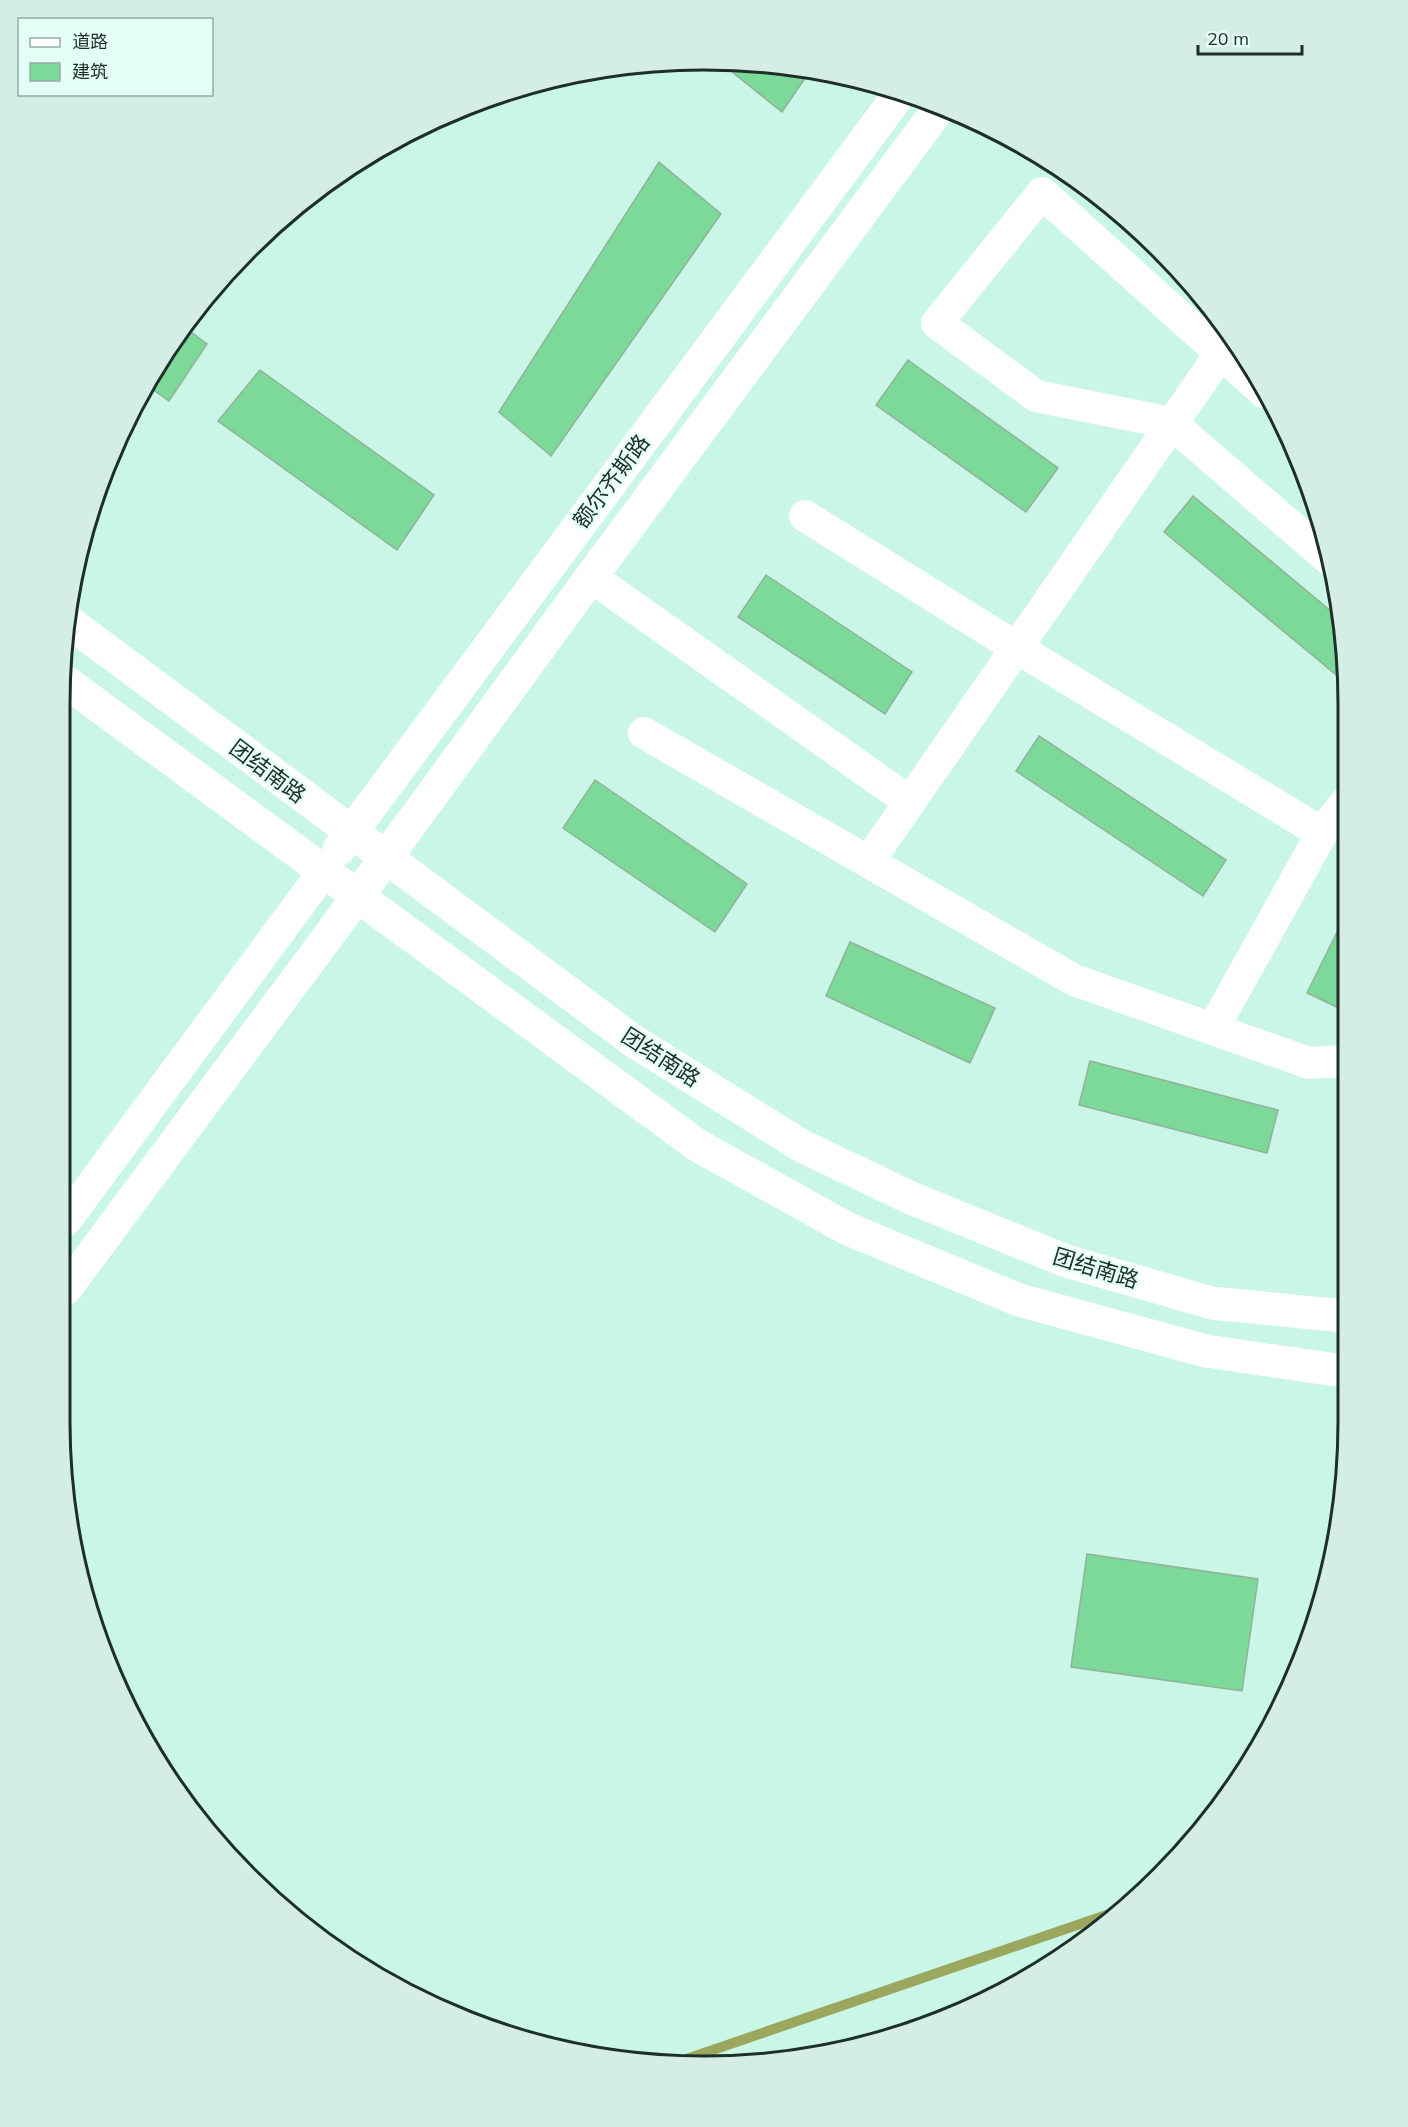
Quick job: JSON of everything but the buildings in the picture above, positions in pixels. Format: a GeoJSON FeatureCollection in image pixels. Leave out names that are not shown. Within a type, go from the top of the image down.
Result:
{"type":"FeatureCollection","features":[{"type":"Feature","properties":{"kind":"main road","name":"额尔齐斯路"},"geometry":{"type":"LineString","coordinates":[[324,871],[350,832],[895,100]]}},
{"type":"Feature","properties":{"kind":"main road"},"geometry":{"type":"LineString","coordinates":[[358,896],[591,577],[934,114]]}},
{"type":"Feature","properties":{"kind":"main road","name":"团结南路"},"geometry":{"type":"LineString","coordinates":[[75,627],[635,1042],[812,1151],[911,1198],[1066,1261],[1212,1303],[1338,1316]]}},
{"type":"Feature","properties":{"kind":"main road"},"geometry":{"type":"LineString","coordinates":[[71,686],[697,1145],[848,1229],[1019,1300],[1206,1351],[1338,1370]]}},
{"type":"Feature","properties":{"kind":"street"},"geometry":{"type":"LineString","coordinates":[[1246,375],[1042,193],[937,323],[1036,396],[1171,423],[1318,550]]}},
{"type":"Feature","properties":{"kind":"street"},"geometry":{"type":"LineString","coordinates":[[869,861],[1221,353]]}},
{"type":"Feature","properties":{"kind":"street"},"geometry":{"type":"LineString","coordinates":[[805,516],[1322,833]]}},
{"type":"Feature","properties":{"kind":"street"},"geometry":{"type":"LineString","coordinates":[[591,577],[910,802]]}},
{"type":"Feature","properties":{"kind":"street"},"geometry":{"type":"LineString","coordinates":[[644,733],[1074,980],[1309,1063],[1338,1061]]}},
{"type":"Feature","properties":{"kind":"street"},"geometry":{"type":"LineString","coordinates":[[1213,1029],[1322,833],[1338,812]]}},
{"type":"Feature","properties":{"kind":"street"},"geometry":{"type":"LineString","coordinates":[[70,1215],[324,871]]}},
{"type":"Feature","properties":{"kind":"street"},"geometry":{"type":"LineString","coordinates":[[70,1283],[358,896]]}},
{"type":"Feature","properties":{"kind":"waterway"},"geometry":{"type":"LineString","coordinates":[[696,2056],[1101,1917]]}}]}
